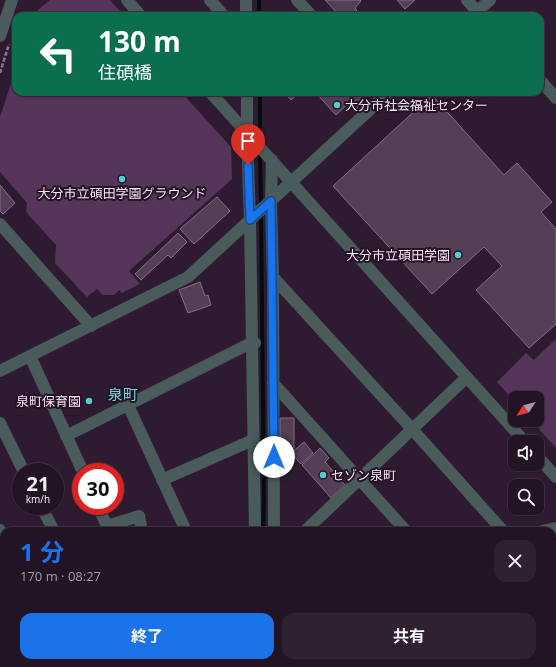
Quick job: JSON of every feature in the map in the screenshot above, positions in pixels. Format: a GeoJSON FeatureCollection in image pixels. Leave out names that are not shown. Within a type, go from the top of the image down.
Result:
{"type":"FeatureCollection","features":[{"type":"Feature","properties":{"kind":"street"},"geometry":{"type":"LineString","coordinates":[[127,0],[138,12]]}},
{"type":"Feature","properties":{"kind":"street"},"geometry":{"type":"LineString","coordinates":[[210,0],[220,12]]}},
{"type":"Feature","properties":{"kind":"street"},"geometry":{"type":"LineString","coordinates":[[246,0],[246,12]]}},
{"type":"Feature","properties":{"kind":"street"},"geometry":{"type":"LineString","coordinates":[[297,0],[308,12]]}},
{"type":"Feature","properties":{"kind":"street"},"geometry":{"type":"LineString","coordinates":[[467,0],[476,12]]}},
{"type":"Feature","properties":{"kind":"street"},"geometry":{"type":"LineString","coordinates":[[479,12],[490,0]]}},
{"type":"Feature","properties":{"kind":"street"},"geometry":{"type":"LineString","coordinates":[[6,38],[8,1]]}},
{"type":"Feature","properties":{"kind":"street"},"geometry":{"type":"LineString","coordinates":[[544,84],[556,98]]}},
{"type":"Feature","properties":{"kind":"street"},"geometry":{"type":"LineString","coordinates":[[214,96],[519,435]]}},
{"type":"Feature","properties":{"kind":"street"},"geometry":{"type":"LineString","coordinates":[[247,96],[252,218],[254,527]]}},
{"type":"Feature","properties":{"kind":"street"},"geometry":{"type":"LineString","coordinates":[[0,371],[188,277],[383,96]]}},
{"type":"Feature","properties":{"kind":"street"},"geometry":{"type":"LineString","coordinates":[[270,158],[268,203],[273,277],[274,527]]}},
{"type":"Feature","properties":{"kind":"street"},"geometry":{"type":"LineString","coordinates":[[0,224],[91,326]]}},
{"type":"Feature","properties":{"kind":"street"},"geometry":{"type":"LineString","coordinates":[[273,277],[499,527]]}},
{"type":"Feature","properties":{"kind":"street"},"geometry":{"type":"LineString","coordinates":[[66,436],[253,343]]}},
{"type":"Feature","properties":{"kind":"street"},"geometry":{"type":"LineString","coordinates":[[30,356],[78,463]]}},
{"type":"Feature","properties":{"kind":"street"},"geometry":{"type":"LineString","coordinates":[[309,527],[467,377]]}},
{"type":"Feature","properties":{"kind":"street"},"geometry":{"type":"LineString","coordinates":[[274,383],[402,527]]}},
{"type":"Feature","properties":{"kind":"street"},"geometry":{"type":"LineString","coordinates":[[128,405],[184,527]]}},
{"type":"Feature","properties":{"kind":"street"},"geometry":{"type":"LineString","coordinates":[[0,423],[20,463]]}},
{"type":"Feature","properties":{"kind":"street"},"geometry":{"type":"LineString","coordinates":[[162,480],[253,440]]}},
{"type":"Feature","properties":{"kind":"street"},"geometry":{"type":"LineString","coordinates":[[544,464],[556,477]]}},
{"type":"Feature","properties":{"kind":"street"},"geometry":{"type":"LineString","coordinates":[[46,515],[52,527]]}},
{"type":"Feature","properties":{"kind":"street"},"geometry":{"type":"LineString","coordinates":[[102,515],[107,526],[139,516],[141,527]]}},
{"type":"Feature","properties":{"kind":"path"},"geometry":{"type":"LineString","coordinates":[[0,73],[6,38]]}},
{"type":"Feature","properties":{"kind":"shaded area"},"geometry":{"type":"Polygon","coordinates":[[[50,0],[110,0],[120,12],[35,12],[50,0]]]}},
{"type":"Feature","properties":{"kind":"shaded area","name":"大分市立碩田学園グラウンド"},"geometry":{"type":"Polygon","coordinates":[[[12,80],[12,96],[185,96],[231,147],[232,179],[129,271],[140,284],[122,293],[119,290],[114,295],[103,295],[97,289],[87,297],[55,263],[56,245],[26,212],[27,203],[0,172],[0,117],[12,80]]]}},
{"type":"Feature","properties":{"kind":"shaded area"},"geometry":{"type":"Polygon","coordinates":[[[556,339],[556,448],[537,427],[544,427],[544,391],[508,391],[508,394],[497,382],[526,353],[534,360],[556,339]]]}},
{"type":"Feature","properties":{"kind":"building"},"geometry":{"type":"Polygon","coordinates":[[[325,0],[361,1],[355,8],[357,10],[354,12],[336,12],[325,0]]]}},
{"type":"Feature","properties":{"kind":"building"},"geometry":{"type":"Polygon","coordinates":[[[397,0],[415,0],[405,9],[397,0]]]}},
{"type":"Feature","properties":{"kind":"building"},"geometry":{"type":"Polygon","coordinates":[[[288,96],[296,96],[291,100],[288,96]]]}},
{"type":"Feature","properties":{"kind":"building","name":"大分市社会福祉センター"},"geometry":{"type":"Polygon","coordinates":[[[319,96],[360,96],[364,101],[356,109],[350,102],[336,115],[319,96]]]}},
{"type":"Feature","properties":{"kind":"building"},"geometry":{"type":"Polygon","coordinates":[[[431,96],[433,96],[504,175],[517,163],[552,202],[541,212],[556,229],[556,324],[529,348],[476,290],[502,266],[484,247],[432,294],[333,186],[431,96]]]}},
{"type":"Feature","properties":{"kind":"building"},"geometry":{"type":"Polygon","coordinates":[[[0,185],[15,203],[3,214],[0,211],[0,185]]]}},
{"type":"Feature","properties":{"kind":"building"},"geometry":{"type":"Polygon","coordinates":[[[217,197],[230,211],[194,244],[180,229],[217,197]]]}},
{"type":"Feature","properties":{"kind":"building"},"geometry":{"type":"Polygon","coordinates":[[[178,233],[187,242],[171,258],[168,255],[141,280],[135,274],[178,233]]]}},
{"type":"Feature","properties":{"kind":"building"},"geometry":{"type":"Polygon","coordinates":[[[200,282],[205,296],[208,295],[211,305],[188,313],[179,290],[200,282]]]}},
{"type":"Feature","properties":{"kind":"building"},"geometry":{"type":"Polygon","coordinates":[[[280,418],[294,418],[294,448],[280,448],[280,418]]]}},
{"type":"Feature","properties":{"kind":"building"},"geometry":{"type":"Polygon","coordinates":[[[304,442],[313,453],[301,464],[291,453],[304,442]]]}},
{"type":"Feature","properties":{"kind":"building","name":"セゾン泉町"},"geometry":{"type":"Polygon","coordinates":[[[320,448],[329,458],[325,462],[345,485],[331,498],[302,465],[320,448]]]}},
{"type":"Feature","properties":{"kind":"waterway"},"geometry":{"type":"LineString","coordinates":[[259,0],[259,12]]}},
{"type":"Feature","properties":{"kind":"waterway"},"geometry":{"type":"LineString","coordinates":[[260,96],[260,144]]}},
{"type":"Feature","properties":{"kind":"waterway"},"geometry":{"type":"LineString","coordinates":[[260,152],[261,206]]}},
{"type":"Feature","properties":{"kind":"waterway"},"geometry":{"type":"LineString","coordinates":[[261,212],[263,527]]}},
{"type":"Feature","properties":{"kind":"place","name":"大分市社会福祉センター"},"geometry":{"type":"Point","coordinates":[337,105]}},
{"type":"Feature","properties":{"kind":"place","name":"大分市立碩田学園グラウンド"},"geometry":{"type":"Point","coordinates":[122,179]}},
{"type":"Feature","properties":{"kind":"place","name":"大分市立碩田学園"},"geometry":{"type":"Point","coordinates":[458,255]}},
{"type":"Feature","properties":{"kind":"place","name":"泉町保育園"},"geometry":{"type":"Point","coordinates":[89,401]}},
{"type":"Feature","properties":{"kind":"place","name":"セゾン泉町"},"geometry":{"type":"Point","coordinates":[323,475]}},
{"type":"Feature","properties":{"kind":"district","name":"泉町"},"geometry":{"type":"Point","coordinates":[123,394]}},
{"type":"Feature","properties":{"kind":"route"},"geometry":{"type":"LineString","coordinates":[[248,165],[250,220],[271,201],[274,457]]}}]}
